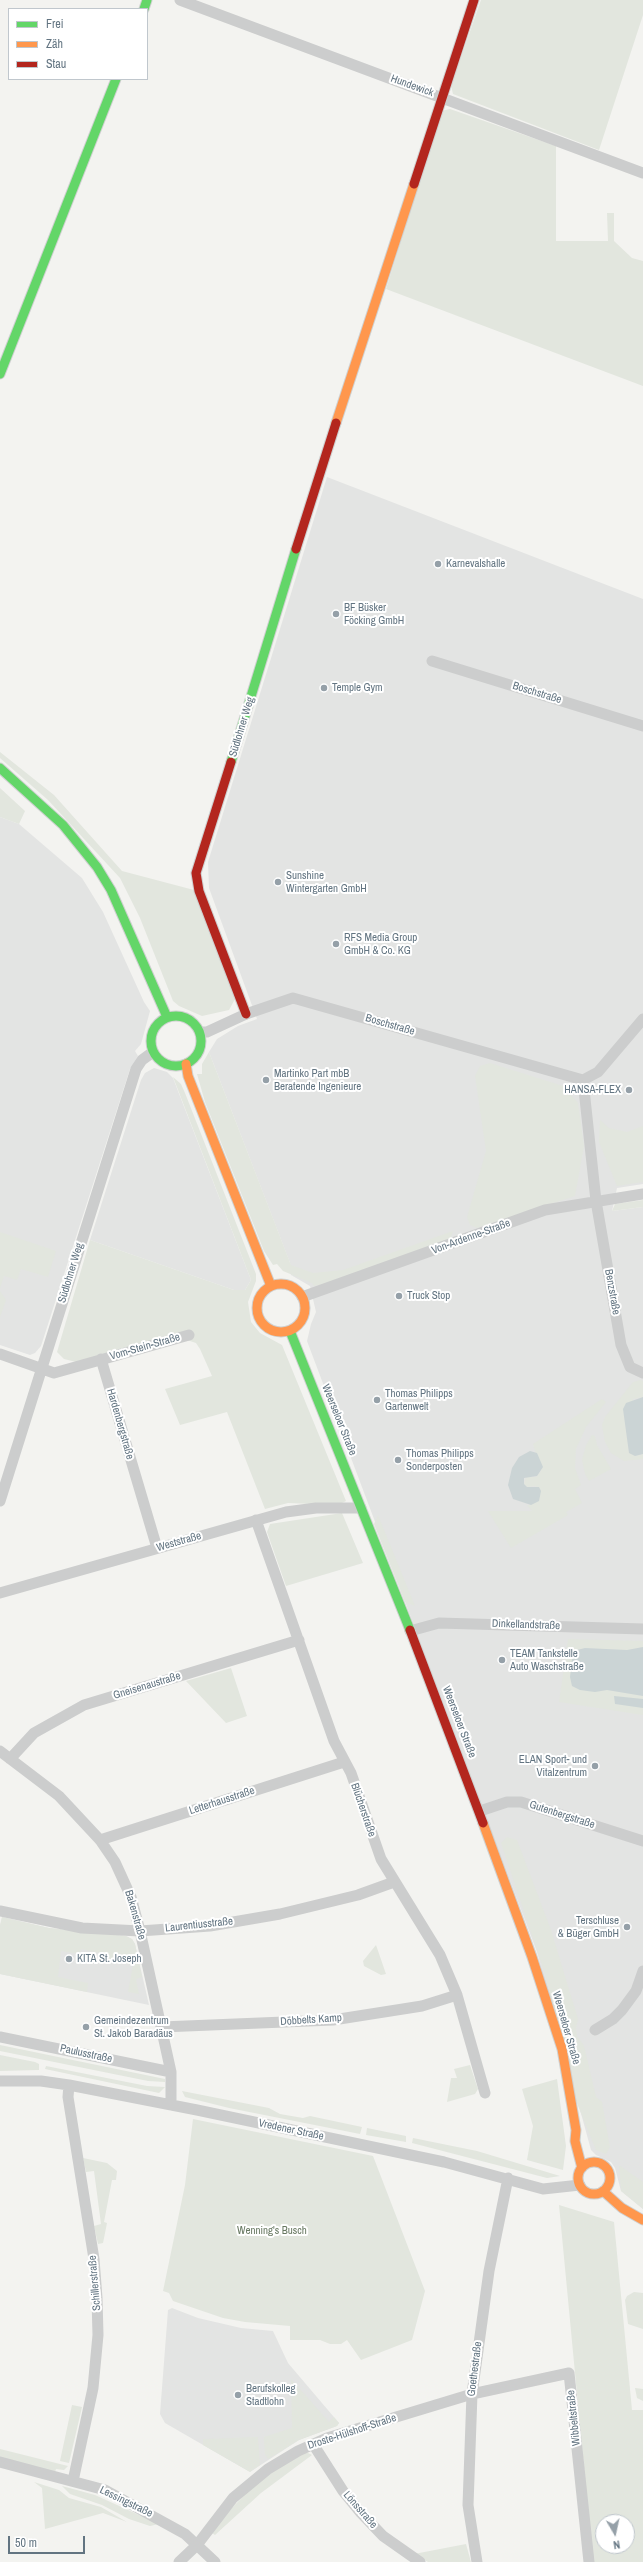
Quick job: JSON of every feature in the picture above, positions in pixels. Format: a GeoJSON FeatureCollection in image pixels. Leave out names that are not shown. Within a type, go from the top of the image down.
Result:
{"type":"FeatureCollection","features":[{"type":"Feature","properties":{"kind":"street","name":"Hundewick"},"geometry":{"type":"LineString","coordinates":[[180,0],[643,173]]}},
{"type":"Feature","properties":{"kind":"street","name":"Südlohner Weg"},"geometry":{"type":"LineString","coordinates":[[246,1014],[199,891],[196,872],[331,438],[441,97],[474,0]]}},
{"type":"Feature","properties":{"kind":"street"},"geometry":{"type":"LineString","coordinates":[[0,374],[116,80]]}},
{"type":"Feature","properties":{"kind":"street","name":"Boschstraße"},"geometry":{"type":"LineString","coordinates":[[432,661],[643,726]]}},
{"type":"Feature","properties":{"kind":"street"},"geometry":{"type":"LineString","coordinates":[[0,768],[63,825],[97,867],[112,890],[167,1017]]}},
{"type":"Feature","properties":{"kind":"street","name":"Boschstraße"},"geometry":{"type":"LineString","coordinates":[[200,1032],[207,1032],[246,1014],[294,998],[583,1080]]}},
{"type":"Feature","properties":{"kind":"street"},"geometry":{"type":"LineString","coordinates":[[183,1016],[190,1019],[200,1032],[202,1041],[200,1051],[194,1059],[186,1064],[176,1066],[167,1065],[159,1060],[153,1052],[151,1035],[157,1024],[167,1017],[183,1016]]}},
{"type":"Feature","properties":{"kind":"street"},"geometry":{"type":"LineString","coordinates":[[596,1201],[583,1080],[598,1072],[643,1018]]}},
{"type":"Feature","properties":{"kind":"street","name":"Südlohner Weg"},"geometry":{"type":"LineString","coordinates":[[0,1502],[136,1069],[142,1060],[153,1052]]}},
{"type":"Feature","properties":{"kind":"street"},"geometry":{"type":"LineString","coordinates":[[186,1064],[188,1076],[271,1286]]}},
{"type":"Feature","properties":{"kind":"street","name":"Von-Ardenne-Straße"},"geometry":{"type":"LineString","coordinates":[[302,1297],[545,1210],[643,1194]]}},
{"type":"Feature","properties":{"kind":"street","name":"Benzstraße"},"geometry":{"type":"LineString","coordinates":[[596,1201],[621,1345],[630,1367],[643,1373]]}},
{"type":"Feature","properties":{"kind":"street"},"geometry":{"type":"LineString","coordinates":[[278,1284],[292,1287],[302,1297],[305,1309],[302,1320],[290,1331],[275,1332],[262,1324],[259,1318],[257,1303],[265,1290],[278,1284]]}},
{"type":"Feature","properties":{"kind":"street","name":"Weerseloer Straße"},"geometry":{"type":"LineString","coordinates":[[290,1331],[410,1630],[480,1811],[532,1957],[562,2049],[576,2130],[575,2141],[582,2168]]}},
{"type":"Feature","properties":{"kind":"street","name":"Vom-Stein-Straße"},"geometry":{"type":"LineString","coordinates":[[102,1359],[189,1335]]}},
{"type":"Feature","properties":{"kind":"street"},"geometry":{"type":"LineString","coordinates":[[0,1354],[54,1373],[102,1359]]}},
{"type":"Feature","properties":{"kind":"street","name":"Hardenbergstraße"},"geometry":{"type":"LineString","coordinates":[[102,1359],[157,1548]]}},
{"type":"Feature","properties":{"kind":"street","name":"Weststraße"},"geometry":{"type":"LineString","coordinates":[[0,1593],[256,1520],[316,1508],[361,1508]]}},
{"type":"Feature","properties":{"kind":"street","name":"Blücherstraße"},"geometry":{"type":"LineString","coordinates":[[256,1520],[334,1741],[351,1773],[380,1859],[440,1955],[457,1995],[485,2093]]}},
{"type":"Feature","properties":{"kind":"street","name":"Dinkellandstraße"},"geometry":{"type":"LineString","coordinates":[[410,1630],[439,1623],[643,1629]]}},
{"type":"Feature","properties":{"kind":"street","name":"Gneisenaustraße"},"geometry":{"type":"LineString","coordinates":[[10,1759],[34,1733],[84,1705],[299,1640]]}},
{"type":"Feature","properties":{"kind":"street","name":"Bakenstraße"},"geometry":{"type":"LineString","coordinates":[[0,1751],[59,1796],[100,1840],[115,1862],[131,1897],[140,1930],[171,2072],[171,2105]]}},
{"type":"Feature","properties":{"kind":"street","name":"Letterhausstraße"},"geometry":{"type":"LineString","coordinates":[[100,1840],[344,1762]]}},
{"type":"Feature","properties":{"kind":"street","name":"Gutenbergstraße"},"geometry":{"type":"LineString","coordinates":[[480,1811],[507,1802],[521,1802],[643,1841]]}},
{"type":"Feature","properties":{"kind":"street","name":"Laurentiusstraße"},"geometry":{"type":"LineString","coordinates":[[0,1911],[82,1928],[140,1930],[210,1926],[280,1914],[358,1895],[394,1882]]}},
{"type":"Feature","properties":{"kind":"street"},"geometry":{"type":"LineString","coordinates":[[595,2030],[613,2019],[622,2010],[636,1991],[643,1971]]}},
{"type":"Feature","properties":{"kind":"street","name":"Döbbelts Kamp"},"geometry":{"type":"LineString","coordinates":[[162,2027],[334,2020],[422,2006],[457,1995]]}},
{"type":"Feature","properties":{"kind":"street","name":"Paulusstraße"},"geometry":{"type":"LineString","coordinates":[[0,2037],[171,2072]]}},
{"type":"Feature","properties":{"kind":"street","name":"Vredener Straße"},"geometry":{"type":"LineString","coordinates":[[0,2081],[41,2081],[171,2105],[438,2160],[508,2178],[543,2189],[580,2185]]}},
{"type":"Feature","properties":{"kind":"street","name":"Schillerstraße"},"geometry":{"type":"LineString","coordinates":[[69,2085],[68,2097],[95,2266],[98,2298],[98,2335],[93,2388],[74,2481]]}},
{"type":"Feature","properties":{"kind":"street","name":"Weerseloer Straße"},"geometry":{"type":"LineString","coordinates":[[576,2130],[583,2137],[591,2162]]}},
{"type":"Feature","properties":{"kind":"street"},"geometry":{"type":"LineString","coordinates":[[591,2162],[601,2164],[609,2171],[609,2182],[603,2191],[593,2193],[580,2185],[578,2178],[582,2168],[591,2162]]}},
{"type":"Feature","properties":{"kind":"street","name":"Goethestraße"},"geometry":{"type":"LineString","coordinates":[[478,2562],[468,2505],[472,2394],[489,2271],[508,2178]]}},
{"type":"Feature","properties":{"kind":"street"},"geometry":{"type":"LineString","coordinates":[[603,2191],[622,2208],[643,2220]]}},
{"type":"Feature","properties":{"kind":"street","name":"Wibbeltstraße"},"geometry":{"type":"LineString","coordinates":[[472,2394],[569,2373],[589,2562]]}},
{"type":"Feature","properties":{"kind":"street","name":"Droste-Hülshoff-Straße"},"geometry":{"type":"LineString","coordinates":[[180,2562],[197,2545],[233,2498],[281,2460],[313,2444],[472,2394]]}},
{"type":"Feature","properties":{"kind":"street","name":"Lönsstraße"},"geometry":{"type":"LineString","coordinates":[[313,2444],[343,2491],[361,2513],[383,2536],[420,2562]]}},
{"type":"Feature","properties":{"kind":"street","name":"Lessingstraße"},"geometry":{"type":"LineString","coordinates":[[0,2462],[105,2490],[134,2504],[186,2534],[215,2562]]}},
{"type":"Feature","properties":{"kind":"shaded area"},"geometry":{"type":"Polygon","coordinates":[[[327,477],[643,599],[643,1184],[617,1188],[612,1211],[643,1207],[643,2209],[621,2191],[615,2168],[611,2162],[596,2155],[591,2150],[537,1952],[307,1341],[311,1324],[316,1312],[310,1286],[291,1275],[290,1263],[209,1052],[217,1039],[238,1026],[257,1019],[209,888],[208,862],[327,477]]]}},
{"type":"Feature","properties":{"kind":"shaded area"},"geometry":{"type":"Polygon","coordinates":[[[0,817],[19,824],[82,878],[103,912],[144,1002],[150,1011],[141,1044],[135,1051],[138,1056],[130,1069],[41,1346],[35,1353],[30,1355],[0,1345],[0,817]]]}},
{"type":"Feature","properties":{"kind":"shaded area"},"geometry":{"type":"Polygon","coordinates":[[[154,1068],[167,1072],[173,1078],[251,1280],[245,1290],[234,1290],[90,1240],[141,1080],[145,1073],[154,1068]]]}},
{"type":"Feature","properties":{"kind":"shaded area"},"geometry":{"type":"Polygon","coordinates":[[[643,1397],[643,1454],[635,1456],[629,1453],[623,1409],[626,1403],[643,1397]]]}},
{"type":"Feature","properties":{"kind":"shaded area"},"geometry":{"type":"Polygon","coordinates":[[[530,1451],[537,1453],[543,1467],[537,1476],[524,1478],[524,1484],[527,1487],[539,1487],[541,1491],[539,1501],[531,1505],[513,1499],[508,1485],[512,1468],[519,1457],[530,1451]]]}},
{"type":"Feature","properties":{"kind":"shaded area"},"geometry":{"type":"Polygon","coordinates":[[[643,1647],[643,1696],[607,1690],[595,1692],[580,1690],[572,1686],[570,1677],[572,1659],[577,1650],[585,1648],[627,1650],[643,1647]]]}},
{"type":"Feature","properties":{"kind":"shaded area"},"geometry":{"type":"Polygon","coordinates":[[[614,1696],[643,1699],[643,1708],[615,1704],[614,1696]]]}},
{"type":"Feature","properties":{"kind":"shaded area","name":"KITA St. Joseph"},"geometry":{"type":"Polygon","coordinates":[[[2,1917],[49,1928],[126,1936],[132,1939],[135,1944],[149,2005],[0,1974],[0,1928],[2,1917]]]}},
{"type":"Feature","properties":{"kind":"shaded area","name":"Berufskolleg Stadtlohn"},"geometry":{"type":"Polygon","coordinates":[[[172,2308],[198,2318],[241,2328],[273,2331],[288,2363],[339,2423],[337,2426],[299,2440],[250,2472],[165,2423],[160,2414],[168,2310],[172,2308]]]}},
{"type":"Feature","properties":{"kind":"green space"},"geometry":{"type":"Polygon","coordinates":[[[481,0],[643,0],[643,15],[599,150],[453,94],[451,86],[481,0]]]}},
{"type":"Feature","properties":{"kind":"green space"},"geometry":{"type":"Polygon","coordinates":[[[450,109],[556,146],[556,241],[608,241],[607,213],[614,213],[614,241],[632,258],[643,261],[643,386],[386,289],[441,111],[450,109]]]}},
{"type":"Feature","properties":{"kind":"green space"},"geometry":{"type":"Polygon","coordinates":[[[0,752],[54,795],[122,871],[194,890],[235,999],[229,1010],[202,1016],[179,1006],[173,1001],[140,918],[120,878],[48,800],[0,758],[0,752]]]}},
{"type":"Feature","properties":{"kind":"green space"},"geometry":{"type":"Polygon","coordinates":[[[0,788],[25,811],[19,824],[0,817],[0,788]]]}},
{"type":"Feature","properties":{"kind":"green space"},"geometry":{"type":"Polygon","coordinates":[[[209,1052],[291,1265],[313,1273],[343,1270],[453,1231],[450,1240],[328,1283],[314,1286],[312,1283],[283,1271],[277,1264],[273,1265],[264,1251],[205,1102],[197,1074],[202,1074],[202,1064],[209,1052]]]}},
{"type":"Feature","properties":{"kind":"green space"},"geometry":{"type":"Polygon","coordinates":[[[490,1063],[563,1086],[578,1103],[584,1146],[575,1196],[477,1228],[470,1225],[467,1217],[486,1151],[475,1076],[480,1066],[490,1063]]]}},
{"type":"Feature","properties":{"kind":"green space"},"geometry":{"type":"Polygon","coordinates":[[[173,1077],[181,1084],[185,1093],[256,1274],[256,1281],[248,1302],[251,1322],[260,1333],[282,1345],[346,1501],[338,1505],[288,1503],[265,1509],[227,1412],[180,1425],[165,1389],[212,1376],[196,1343],[187,1340],[76,1362],[64,1359],[57,1352],[90,1240],[234,1290],[245,1290],[251,1280],[173,1077]]]}},
{"type":"Feature","properties":{"kind":"green space"},"geometry":{"type":"Polygon","coordinates":[[[600,1120],[609,1128],[627,1132],[643,1126],[643,1182],[617,1186],[599,1142],[600,1120]]]}},
{"type":"Feature","properties":{"kind":"green space"},"geometry":{"type":"Polygon","coordinates":[[[643,1200],[643,1207],[612,1211],[615,1204],[643,1200]]]}},
{"type":"Feature","properties":{"kind":"green space"},"geometry":{"type":"Polygon","coordinates":[[[0,1232],[56,1251],[48,1277],[21,1269],[17,1280],[4,1276],[0,1288],[0,1232]]]}},
{"type":"Feature","properties":{"kind":"green space"},"geometry":{"type":"Polygon","coordinates":[[[0,1291],[6,1300],[0,1317],[0,1291]]]}},
{"type":"Feature","properties":{"kind":"green space"},"geometry":{"type":"Polygon","coordinates":[[[640,1380],[643,1381],[643,1397],[633,1399],[635,1456],[643,1454],[643,1459],[624,1461],[611,1453],[605,1442],[602,1425],[605,1417],[633,1382],[640,1380]]]}},
{"type":"Feature","properties":{"kind":"green space"},"geometry":{"type":"Polygon","coordinates":[[[602,1399],[606,1402],[586,1427],[576,1449],[575,1468],[581,1485],[575,1489],[582,1503],[566,1512],[568,1515],[511,1548],[488,1511],[532,1511],[527,1505],[531,1505],[536,1486],[527,1487],[524,1484],[526,1477],[536,1477],[541,1471],[533,1444],[602,1399]]]}},
{"type":"Feature","properties":{"kind":"green space"},"geometry":{"type":"Polygon","coordinates":[[[592,1435],[595,1436],[597,1445],[611,1469],[589,1481],[585,1474],[582,1460],[586,1445],[592,1435]]]}},
{"type":"Feature","properties":{"kind":"green space"},"geometry":{"type":"Polygon","coordinates":[[[342,1513],[363,1563],[286,1586],[267,1532],[270,1524],[342,1513]]]}},
{"type":"Feature","properties":{"kind":"green space"},"geometry":{"type":"Polygon","coordinates":[[[378,1515],[415,1606],[405,1602],[374,1524],[378,1515]]]}},
{"type":"Feature","properties":{"kind":"green space"},"geometry":{"type":"Polygon","coordinates":[[[568,1639],[643,1641],[643,1715],[559,1702],[568,1639]]]}},
{"type":"Feature","properties":{"kind":"green space"},"geometry":{"type":"Polygon","coordinates":[[[231,1668],[247,1716],[226,1723],[186,1681],[231,1668]]]}},
{"type":"Feature","properties":{"kind":"green space"},"geometry":{"type":"Polygon","coordinates":[[[507,1837],[517,1840],[551,1930],[578,2019],[576,2028],[577,2036],[584,2046],[596,2097],[602,2102],[610,2147],[606,2154],[596,2150],[576,2101],[545,1974],[501,1843],[507,1837]]]}},
{"type":"Feature","properties":{"kind":"green space","name":"KITA St. Joseph"},"geometry":{"type":"Polygon","coordinates":[[[2,1917],[49,1928],[126,1936],[132,1939],[135,1944],[142,1977],[136,1979],[139,1994],[128,1992],[133,1965],[100,1959],[101,1953],[81,1949],[79,1954],[61,1951],[58,1977],[88,1983],[87,1992],[0,1974],[0,1925],[2,1917]]]}},
{"type":"Feature","properties":{"kind":"green space"},"geometry":{"type":"Polygon","coordinates":[[[376,1945],[386,1974],[381,1975],[364,1966],[363,1961],[376,1945]]]}},
{"type":"Feature","properties":{"kind":"green space"},"geometry":{"type":"Polygon","coordinates":[[[0,2045],[165,2079],[165,2082],[148,2081],[0,2051],[0,2045]]]}},
{"type":"Feature","properties":{"kind":"green space"},"geometry":{"type":"Polygon","coordinates":[[[0,2055],[35,2062],[39,2064],[39,2070],[0,2071],[0,2055]]]}},
{"type":"Feature","properties":{"kind":"green space"},"geometry":{"type":"Polygon","coordinates":[[[470,2065],[478,2089],[475,2094],[447,2102],[451,2078],[457,2078],[454,2069],[470,2065]]]}},
{"type":"Feature","properties":{"kind":"green space"},"geometry":{"type":"Polygon","coordinates":[[[46,2066],[147,2086],[165,2087],[159,2093],[45,2069],[46,2066]]]}},
{"type":"Feature","properties":{"kind":"green space"},"geometry":{"type":"Polygon","coordinates":[[[557,2079],[566,2146],[563,2170],[527,2160],[533,2126],[522,2089],[557,2079]]]}},
{"type":"Feature","properties":{"kind":"green space"},"geometry":{"type":"Polygon","coordinates":[[[182,2091],[269,2108],[280,2114],[303,2118],[310,2116],[362,2127],[360,2134],[229,2108],[185,2097],[182,2091]]]}},
{"type":"Feature","properties":{"kind":"green space","name":"Wenning's Busch"},"geometry":{"type":"Polygon","coordinates":[[[193,2119],[373,2156],[425,2291],[412,2340],[361,2360],[347,2340],[341,2344],[330,2344],[320,2340],[290,2340],[290,2326],[245,2322],[223,2318],[173,2301],[169,2293],[163,2291],[185,2185],[193,2119]]]}},
{"type":"Feature","properties":{"kind":"green space"},"geometry":{"type":"Polygon","coordinates":[[[367,2128],[406,2136],[406,2142],[366,2135],[367,2128]]]}},
{"type":"Feature","properties":{"kind":"green space"},"geometry":{"type":"Polygon","coordinates":[[[413,2138],[477,2151],[560,2176],[547,2178],[412,2143],[413,2138]]]}},
{"type":"Feature","properties":{"kind":"green space"},"geometry":{"type":"Polygon","coordinates":[[[83,2158],[107,2163],[117,2171],[116,2180],[112,2180],[104,2222],[107,2223],[103,2243],[98,2244],[94,2226],[101,2224],[94,2171],[86,2172],[83,2158]]]}},
{"type":"Feature","properties":{"kind":"green space"},"geometry":{"type":"Polygon","coordinates":[[[619,2165],[643,2182],[643,2209],[621,2191],[619,2165]]]}},
{"type":"Feature","properties":{"kind":"green space"},"geometry":{"type":"Polygon","coordinates":[[[559,2205],[614,2222],[632,2410],[643,2410],[643,2562],[593,2562],[559,2205]]]}},
{"type":"Feature","properties":{"kind":"green space"},"geometry":{"type":"Polygon","coordinates":[[[634,2292],[643,2293],[643,2329],[628,2324],[625,2300],[627,2296],[634,2292]]]}},
{"type":"Feature","properties":{"kind":"green space"},"geometry":{"type":"Polygon","coordinates":[[[291,2379],[329,2422],[334,2417],[339,2423],[337,2426],[299,2440],[268,2459],[265,2454],[264,2437],[292,2428],[291,2379]]]}},
{"type":"Feature","properties":{"kind":"green space"},"geometry":{"type":"Polygon","coordinates":[[[635,2388],[643,2389],[643,2401],[637,2398],[635,2388]]]}},
{"type":"Feature","properties":{"kind":"green space"},"geometry":{"type":"Polygon","coordinates":[[[72,2405],[82,2407],[69,2463],[60,2461],[72,2405]]]}},
{"type":"Feature","properties":{"kind":"green space"},"geometry":{"type":"Polygon","coordinates":[[[258,2437],[260,2465],[250,2472],[203,2445],[203,2439],[258,2437]]]}},
{"type":"Feature","properties":{"kind":"green space"},"geometry":{"type":"Polygon","coordinates":[[[0,2449],[68,2466],[64,2470],[56,2469],[55,2472],[0,2458],[0,2449]]]}},
{"type":"Feature","properties":{"kind":"green space"},"geometry":{"type":"Polygon","coordinates":[[[304,2451],[312,2455],[261,2493],[215,2535],[212,2533],[226,2514],[261,2478],[304,2451]]]}},
{"type":"Feature","properties":{"kind":"green space"},"geometry":{"type":"Polygon","coordinates":[[[34,2482],[59,2490],[69,2498],[101,2507],[127,2522],[103,2513],[45,2529],[42,2488],[34,2482]]]}},
{"type":"Feature","properties":{"kind":"green space"},"geometry":{"type":"Polygon","coordinates":[[[62,2486],[95,2495],[159,2524],[150,2526],[129,2519],[102,2505],[70,2494],[62,2486]]]}},
{"type":"Feature","properties":{"kind":"green space"},"geometry":{"type":"Polygon","coordinates":[[[466,2544],[471,2562],[428,2562],[414,2554],[466,2544]]]}},
{"type":"Feature","properties":{"kind":"traffic: fast"},"geometry":{"type":"LineString","coordinates":[[144,8],[147,0]]}},
{"type":"Feature","properties":{"kind":"traffic: fast"},"geometry":{"type":"LineString","coordinates":[[0,374],[116,80]]}},
{"type":"Feature","properties":{"kind":"traffic: fast"},"geometry":{"type":"LineString","coordinates":[[231,762],[296,549]]}},
{"type":"Feature","properties":{"kind":"traffic: fast"},"geometry":{"type":"LineString","coordinates":[[0,768],[63,825],[97,867],[111,890],[167,1017]]}},
{"type":"Feature","properties":{"kind":"traffic: fast"},"geometry":{"type":"LineString","coordinates":[[171,1016],[181,1016],[194,1023],[201,1036],[201,1041],[201,1046],[194,1059],[181,1066],[171,1066],[162,1062],[155,1055],[151,1046],[151,1036],[155,1027],[162,1020],[171,1016]]}},
{"type":"Feature","properties":{"kind":"traffic: fast"},"geometry":{"type":"LineString","coordinates":[[290,1331],[410,1630]]}},
{"type":"Feature","properties":{"kind":"traffic: slow"},"geometry":{"type":"LineString","coordinates":[[336,423],[414,184]]}},
{"type":"Feature","properties":{"kind":"traffic: slow"},"geometry":{"type":"LineString","coordinates":[[186,1064],[188,1076],[271,1286]]}},
{"type":"Feature","properties":{"kind":"traffic: slow"},"geometry":{"type":"LineString","coordinates":[[276,1284],[286,1284],[298,1291],[305,1303],[305,1308],[305,1313],[298,1325],[286,1332],[276,1332],[268,1328],[261,1321],[257,1313],[257,1303],[261,1295],[268,1288],[276,1284]]}},
{"type":"Feature","properties":{"kind":"traffic: slow"},"geometry":{"type":"LineString","coordinates":[[483,1823],[532,1957],[562,2049],[576,2130],[575,2141],[582,2168]]}},
{"type":"Feature","properties":{"kind":"traffic: slow"},"geometry":{"type":"LineString","coordinates":[[594,2162],[605,2167],[610,2178],[605,2189],[594,2194],[583,2189],[578,2178],[583,2167],[594,2162]]}},
{"type":"Feature","properties":{"kind":"traffic: slow"},"geometry":{"type":"LineString","coordinates":[[603,2191],[622,2208],[643,2220]]}},
{"type":"Feature","properties":{"kind":"traffic: jam"},"geometry":{"type":"LineString","coordinates":[[414,184],[474,0]]}},
{"type":"Feature","properties":{"kind":"traffic: jam"},"geometry":{"type":"LineString","coordinates":[[296,549],[336,423]]}},
{"type":"Feature","properties":{"kind":"traffic: jam"},"geometry":{"type":"LineString","coordinates":[[231,762],[196,873],[199,891],[246,1014]]}},
{"type":"Feature","properties":{"kind":"traffic: jam"},"geometry":{"type":"LineString","coordinates":[[410,1630],[483,1823]]}},
{"type":"Feature","properties":{"kind":"place","name":"Karnevalshalle"},"geometry":{"type":"Point","coordinates":[438,564]}},
{"type":"Feature","properties":{"kind":"place","name":"BF Büsker Föcking GmbH"},"geometry":{"type":"Point","coordinates":[336,614]}},
{"type":"Feature","properties":{"kind":"place","name":"Temple Gym"},"geometry":{"type":"Point","coordinates":[324,688]}},
{"type":"Feature","properties":{"kind":"place","name":"Sunshine Wintergarten GmbH"},"geometry":{"type":"Point","coordinates":[278,882]}},
{"type":"Feature","properties":{"kind":"place","name":"RFS Media Group GmbH & Co. KG"},"geometry":{"type":"Point","coordinates":[336,944]}},
{"type":"Feature","properties":{"kind":"place","name":"Martinko Part mbB Beratende Ingenieure"},"geometry":{"type":"Point","coordinates":[266,1080]}},
{"type":"Feature","properties":{"kind":"place","name":"HANSA-FLEX"},"geometry":{"type":"Point","coordinates":[629,1090]}},
{"type":"Feature","properties":{"kind":"place","name":"Truck Stop"},"geometry":{"type":"Point","coordinates":[399,1296]}},
{"type":"Feature","properties":{"kind":"place","name":"Thomas Philipps Gartenwelt"},"geometry":{"type":"Point","coordinates":[377,1400]}},
{"type":"Feature","properties":{"kind":"place","name":"Thomas Philipps Sonderposten"},"geometry":{"type":"Point","coordinates":[398,1460]}},
{"type":"Feature","properties":{"kind":"place","name":"TEAM Tankstelle Auto Waschstraße"},"geometry":{"type":"Point","coordinates":[502,1660]}},
{"type":"Feature","properties":{"kind":"place","name":"ELAN Sport- und Vitalzentrum"},"geometry":{"type":"Point","coordinates":[595,1766]}},
{"type":"Feature","properties":{"kind":"place","name":"Terschluse & Büger GmbH"},"geometry":{"type":"Point","coordinates":[627,1927]}},
{"type":"Feature","properties":{"kind":"place","name":"KITA St. Joseph"},"geometry":{"type":"Point","coordinates":[69,1959]}},
{"type":"Feature","properties":{"kind":"place","name":"Gemeindezentrum St. Jakob Baradäus"},"geometry":{"type":"Point","coordinates":[86,2027]}},
{"type":"Feature","properties":{"kind":"place","name":"Berufskolleg Stadtlohn"},"geometry":{"type":"Point","coordinates":[238,2395]}}]}
